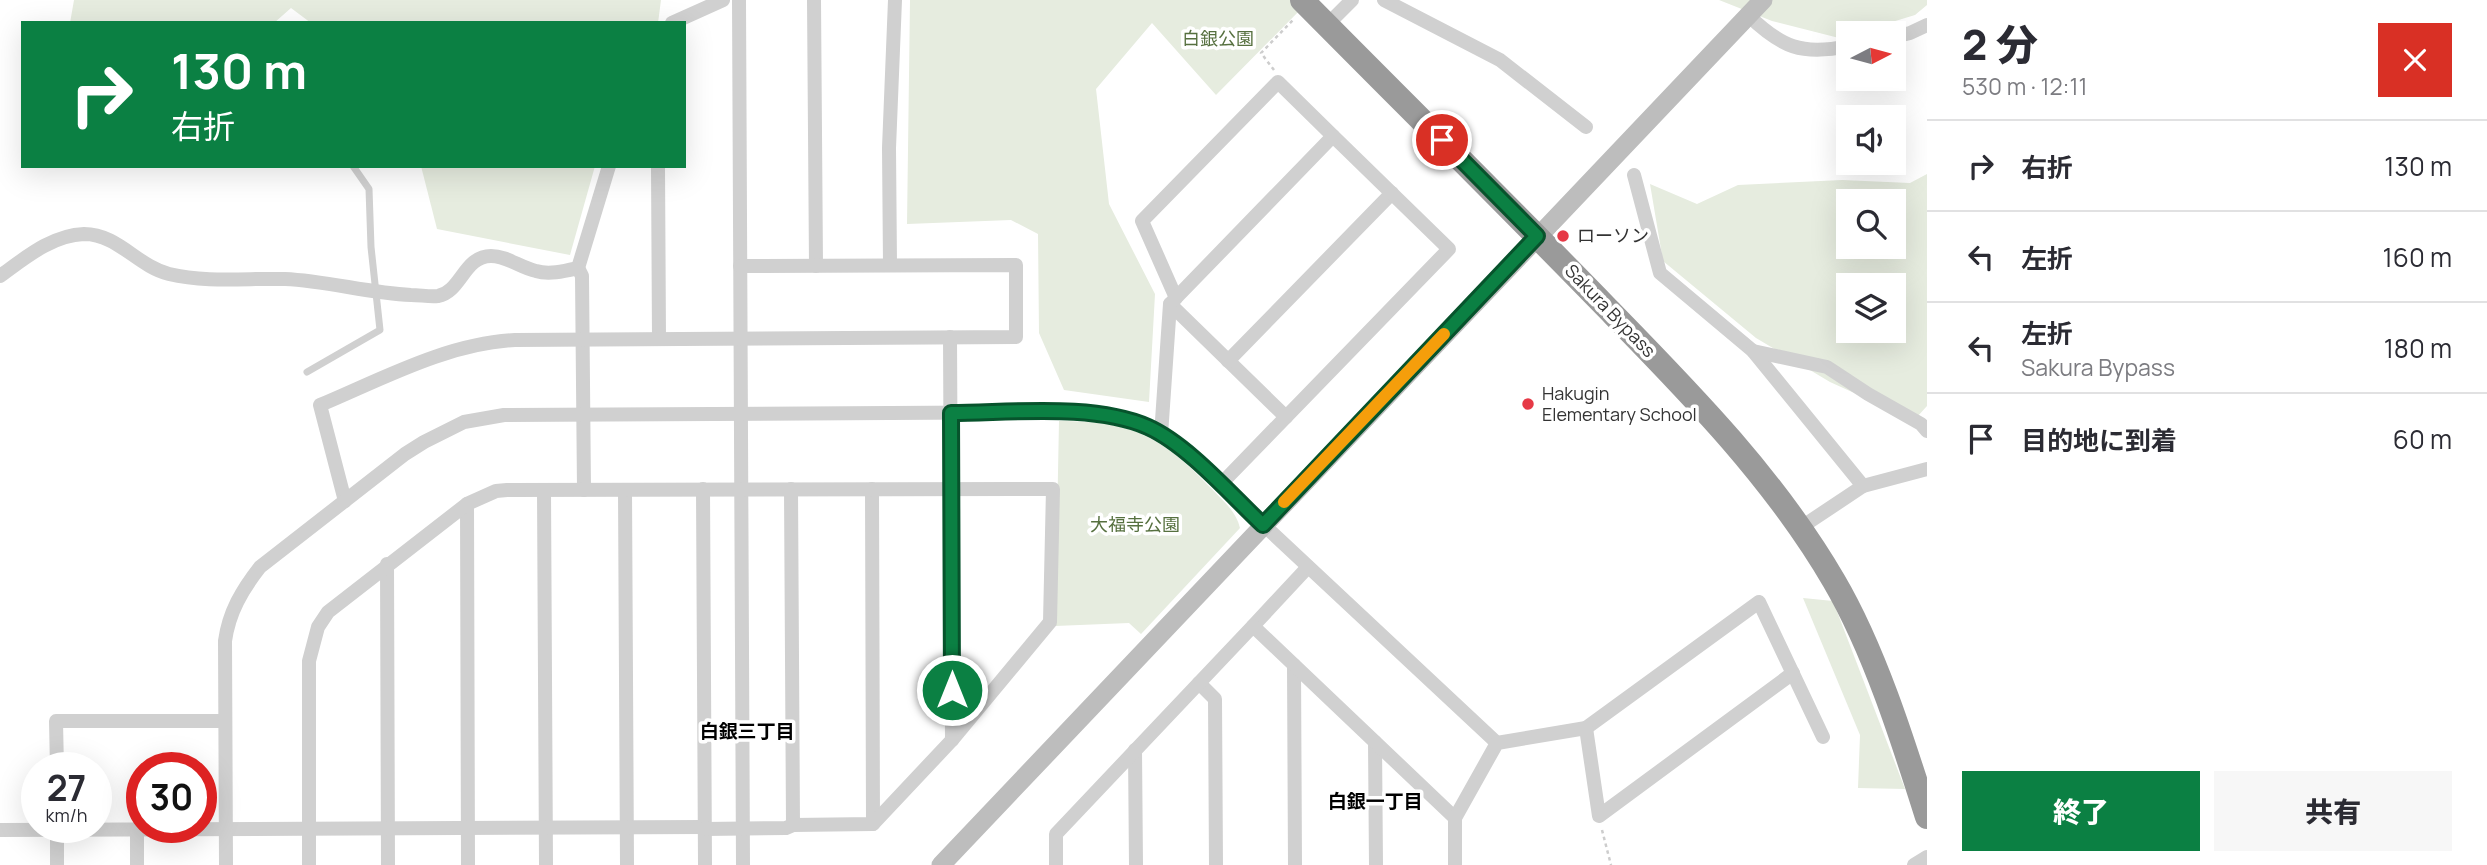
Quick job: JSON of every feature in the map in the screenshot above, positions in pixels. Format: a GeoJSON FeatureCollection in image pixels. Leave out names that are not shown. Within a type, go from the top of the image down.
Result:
{"type":"FeatureCollection","features":[{"type":"Feature","properties":{"kind":"highway","name":"Sakura Bypass"},"geometry":{"type":"LineString","coordinates":[[1305,3],[1694,397],[1753,465],[1800,528],[1835,582],[1869,653],[1927,817]]}},
{"type":"Feature","properties":{"kind":"street"},"geometry":{"type":"LineString","coordinates":[[676,21],[723,0]]}},
{"type":"Feature","properties":{"kind":"street"},"geometry":{"type":"LineString","coordinates":[[739,0],[744,865]]}},
{"type":"Feature","properties":{"kind":"street"},"geometry":{"type":"LineString","coordinates":[[814,0],[816,266]]}},
{"type":"Feature","properties":{"kind":"street"},"geometry":{"type":"LineString","coordinates":[[890,265],[889,148],[895,0]]}},
{"type":"Feature","properties":{"kind":"street"},"geometry":{"type":"LineString","coordinates":[[1327,25],[1352,0]]}},
{"type":"Feature","properties":{"kind":"street"},"geometry":{"type":"LineString","coordinates":[[1384,0],[1500,60],[1586,127]]}},
{"type":"Feature","properties":{"kind":"street"},"geometry":{"type":"LineString","coordinates":[[941,865],[1763,0]]}},
{"type":"Feature","properties":{"kind":"street"},"geometry":{"type":"LineString","coordinates":[[1748,15],[1781,43],[1799,49],[1825,51],[1836,49]]}},
{"type":"Feature","properties":{"kind":"street"},"geometry":{"type":"LineString","coordinates":[[1906,34],[1927,25]]}},
{"type":"Feature","properties":{"kind":"street"},"geometry":{"type":"LineString","coordinates":[[1220,485],[1286,417],[1449,249],[1278,82],[1142,221],[1173,301],[1228,361],[1286,417]]}},
{"type":"Feature","properties":{"kind":"street"},"geometry":{"type":"LineString","coordinates":[[1161,435],[1173,301],[1333,136]]}},
{"type":"Feature","properties":{"kind":"street"},"geometry":{"type":"LineString","coordinates":[[584,490],[583,276],[578,268],[608,168]]}},
{"type":"Feature","properties":{"kind":"street"},"geometry":{"type":"LineString","coordinates":[[658,168],[659,339]]}},
{"type":"Feature","properties":{"kind":"street"},"geometry":{"type":"LineString","coordinates":[[1634,175],[1660,274],[1753,351],[1863,486]]}},
{"type":"Feature","properties":{"kind":"street"},"geometry":{"type":"LineString","coordinates":[[1228,361],[1392,193]]}},
{"type":"Feature","properties":{"kind":"street"},"geometry":{"type":"LineString","coordinates":[[0,276],[56,239],[85,234],[114,241],[142,264],[169,274],[215,279],[286,279],[338,285],[377,294],[440,296],[449,290],[475,260],[490,256],[537,272],[578,268]]}},
{"type":"Feature","properties":{"kind":"street"},"geometry":{"type":"LineString","coordinates":[[345,501],[320,405],[463,346],[490,341],[583,339],[1016,337],[1016,265],[740,266]]}},
{"type":"Feature","properties":{"kind":"street"},"geometry":{"type":"LineString","coordinates":[[950,337],[953,740]]}},
{"type":"Feature","properties":{"kind":"street"},"geometry":{"type":"LineString","coordinates":[[1753,351],[1827,367],[1925,422]]}},
{"type":"Feature","properties":{"kind":"street"},"geometry":{"type":"LineString","coordinates":[[226,865],[225,641],[235,603],[246,584],[260,566],[405,454],[464,422],[504,415],[1083,412],[1125,418],[1161,435],[1192,458],[1497,743]]}},
{"type":"Feature","properties":{"kind":"street"},"geometry":{"type":"LineString","coordinates":[[1800,528],[1863,486],[1927,469]]}},
{"type":"Feature","properties":{"kind":"street"},"geometry":{"type":"LineString","coordinates":[[704,489],[705,865]]}},
{"type":"Feature","properties":{"kind":"street"},"geometry":{"type":"LineString","coordinates":[[791,489],[793,825]]}},
{"type":"Feature","properties":{"kind":"street"},"geometry":{"type":"LineString","coordinates":[[872,489],[873,824]]}},
{"type":"Feature","properties":{"kind":"street"},"geometry":{"type":"LineString","coordinates":[[217,829],[309,829],[388,828],[546,828],[627,827],[786,828],[793,825],[873,824],[953,740],[1050,622],[1053,489],[496,491],[467,504],[328,612],[318,627],[309,661],[309,829],[309,865]]}},
{"type":"Feature","properties":{"kind":"street"},"geometry":{"type":"LineString","coordinates":[[544,490],[546,865]]}},
{"type":"Feature","properties":{"kind":"street"},"geometry":{"type":"LineString","coordinates":[[625,490],[627,865]]}},
{"type":"Feature","properties":{"kind":"street"},"geometry":{"type":"LineString","coordinates":[[467,504],[468,865]]}},
{"type":"Feature","properties":{"kind":"street"},"geometry":{"type":"LineString","coordinates":[[387,564],[388,865]]}},
{"type":"Feature","properties":{"kind":"street"},"geometry":{"type":"LineString","coordinates":[[1056,865],[1056,834],[1308,567]]}},
{"type":"Feature","properties":{"kind":"street"},"geometry":{"type":"LineString","coordinates":[[1497,743],[1586,728],[1759,602],[1823,737]]}},
{"type":"Feature","properties":{"kind":"street"},"geometry":{"type":"LineString","coordinates":[[1253,625],[1455,818]]}},
{"type":"Feature","properties":{"kind":"street"},"geometry":{"type":"LineString","coordinates":[[1294,665],[1295,865]]}},
{"type":"Feature","properties":{"kind":"street"},"geometry":{"type":"LineString","coordinates":[[1586,728],[1599,816],[1793,673]]}},
{"type":"Feature","properties":{"kind":"street"},"geometry":{"type":"LineString","coordinates":[[1199,683],[1215,699],[1216,865]]}},
{"type":"Feature","properties":{"kind":"street"},"geometry":{"type":"LineString","coordinates":[[57,752],[56,721],[225,721]]}},
{"type":"Feature","properties":{"kind":"street"},"geometry":{"type":"LineString","coordinates":[[1375,742],[1376,865]]}},
{"type":"Feature","properties":{"kind":"street"},"geometry":{"type":"LineString","coordinates":[[1455,865],[1455,818],[1497,743]]}},
{"type":"Feature","properties":{"kind":"street"},"geometry":{"type":"LineString","coordinates":[[1135,750],[1136,865]]}},
{"type":"Feature","properties":{"kind":"street"},"geometry":{"type":"LineString","coordinates":[[0,830],[21,830]]}},
{"type":"Feature","properties":{"kind":"street"},"geometry":{"type":"LineString","coordinates":[[57,843],[57,865]]}},
{"type":"Feature","properties":{"kind":"street"},"geometry":{"type":"LineString","coordinates":[[137,843],[137,865]]}},
{"type":"Feature","properties":{"kind":"street"},"geometry":{"type":"LineString","coordinates":[[1914,865],[1927,857]]}},
{"type":"Feature","properties":{"kind":"lane"},"geometry":{"type":"LineString","coordinates":[[307,372],[380,330],[371,247],[369,189],[354,168]]}},
{"type":"Feature","properties":{"kind":"path"},"geometry":{"type":"LineString","coordinates":[[1278,82],[1274,69],[1261,53],[1305,3]]}},
{"type":"Feature","properties":{"kind":"path"},"geometry":{"type":"LineString","coordinates":[[1599,816],[1611,865]]}},
{"type":"Feature","properties":{"kind":"green space"},"geometry":{"type":"Polygon","coordinates":[[[74,0],[661,0],[658,21],[308,21],[291,8],[276,21],[70,21],[74,0]]]}},
{"type":"Feature","properties":{"kind":"green space","name":"白銀公園"},"geometry":{"type":"Polygon","coordinates":[[[910,0],[1296,0],[1303,7],[1216,95],[1152,23],[1096,89],[1109,204],[1155,294],[1149,402],[1064,390],[1039,333],[1038,234],[1011,220],[907,224],[910,0]]]}},
{"type":"Feature","properties":{"kind":"green space"},"geometry":{"type":"Polygon","coordinates":[[[1719,0],[1927,0],[1927,5],[1915,15],[1895,21],[1836,21],[1836,37],[1772,21],[1719,0]]]}},
{"type":"Feature","properties":{"kind":"green space"},"geometry":{"type":"Polygon","coordinates":[[[422,168],[594,168],[570,255],[437,229],[422,168]]]}},
{"type":"Feature","properties":{"kind":"green space"},"geometry":{"type":"Polygon","coordinates":[[[1927,174],[1927,406],[1917,417],[1830,382],[1756,338],[1663,261],[1650,184],[1697,204],[1738,185],[1842,180],[1910,183],[1927,174]]]}},
{"type":"Feature","properties":{"kind":"green space","name":"大福寺公園"},"geometry":{"type":"Polygon","coordinates":[[[1059,421],[1107,424],[1144,435],[1161,444],[1212,489],[1229,507],[1238,522],[1240,528],[1141,634],[1129,623],[1055,626],[1059,421]]]}},
{"type":"Feature","properties":{"kind":"green space"},"geometry":{"type":"Polygon","coordinates":[[[1803,598],[1833,601],[1905,789],[1858,788],[1860,735],[1803,598]]]}},
{"type":"Feature","properties":{"kind":"slow traffic"},"geometry":{"type":"LineString","coordinates":[[1284,502],[1444,334]]}},
{"type":"Feature","properties":{"kind":"place","name":"ローソン"},"geometry":{"type":"Point","coordinates":[1563,236]}},
{"type":"Feature","properties":{"kind":"place","name":"Hakugin Elementary School"},"geometry":{"type":"Point","coordinates":[1528,404]}},
{"type":"Feature","properties":{"kind":"district","name":"白銀三丁目"},"geometry":{"type":"Point","coordinates":[747,731]}},
{"type":"Feature","properties":{"kind":"district","name":"白銀一丁目"},"geometry":{"type":"Point","coordinates":[1375,801]}},
{"type":"Feature","properties":{"kind":"route"},"geometry":{"type":"LineString","coordinates":[[952,690],[951,413],[1083,412],[1125,418],[1150,428],[1171,441],[1263,525],[1537,236],[1442,140]]}}]}
